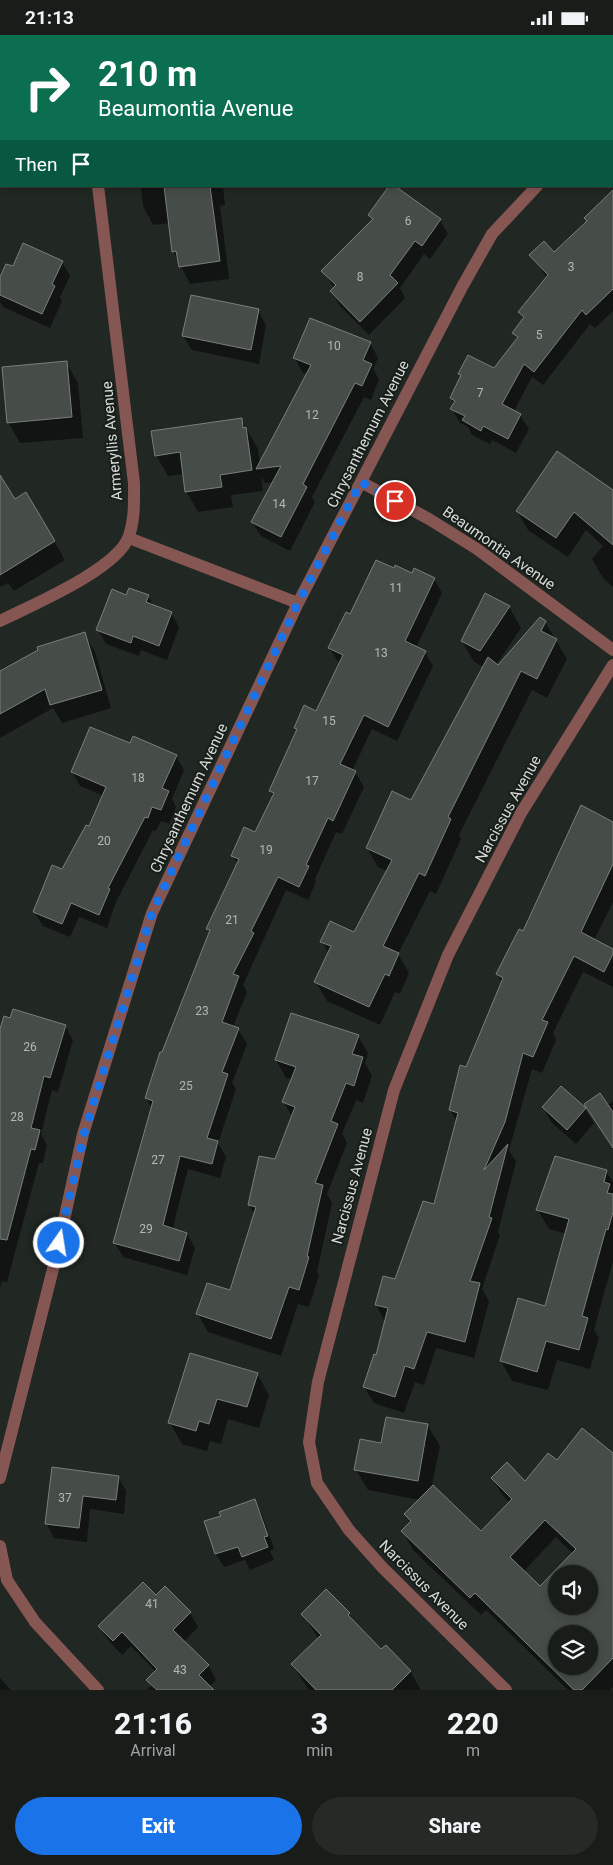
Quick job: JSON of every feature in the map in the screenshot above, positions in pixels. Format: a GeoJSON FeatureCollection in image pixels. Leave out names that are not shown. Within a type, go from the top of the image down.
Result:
{"type":"FeatureCollection","features":[{"type":"Feature","properties":{"kind":"street","name":"Armeryllis Avenue"},"geometry":{"type":"LineString","coordinates":[[0,621],[88,576],[113,558],[129,538],[135,514],[134,483],[98,187]]}},
{"type":"Feature","properties":{"kind":"street","name":"Chrysanthemum Avenue"},"geometry":{"type":"LineString","coordinates":[[0,1478],[55,1261],[84,1134],[152,913],[298,603],[462,287],[492,234],[536,187]]}},
{"type":"Feature","properties":{"kind":"street","name":"Beaumontia Avenue"},"geometry":{"type":"LineString","coordinates":[[361,482],[429,519],[477,549],[613,651]]}},
{"type":"Feature","properties":{"kind":"street"},"geometry":{"type":"LineString","coordinates":[[129,538],[298,603]]}},
{"type":"Feature","properties":{"kind":"street","name":"Narcissus Avenue"},"geometry":{"type":"LineString","coordinates":[[506,1690],[382,1567],[349,1530],[317,1483],[309,1442],[318,1381],[394,1089],[448,955],[517,821],[613,665]]}},
{"type":"Feature","properties":{"kind":"street"},"geometry":{"type":"LineString","coordinates":[[0,1546],[7,1579],[35,1621],[98,1690]]}},
{"type":"Feature","properties":{"kind":"building"},"geometry":{"type":"Polygon","coordinates":[[[164,187],[210,187],[220,261],[179,267],[176,251],[172,252],[164,187]]]}},
{"type":"Feature","properties":{"kind":"building"},"geometry":{"type":"Polygon","coordinates":[[[388,187],[396,187],[441,219],[422,246],[415,241],[390,275],[398,283],[360,322],[330,291],[336,285],[321,271],[373,219],[368,215],[388,187]]]}},
{"type":"Feature","properties":{"kind":"building"},"geometry":{"type":"Polygon","coordinates":[[[613,190],[613,289],[586,315],[582,310],[534,372],[524,364],[502,404],[521,414],[508,439],[483,426],[481,431],[462,420],[465,416],[450,409],[455,401],[450,398],[461,375],[458,374],[468,355],[494,368],[518,337],[512,333],[524,317],[518,312],[548,275],[529,255],[544,241],[554,252],[587,221],[584,218],[613,190]]]}},
{"type":"Feature","properties":{"kind":"building"},"geometry":{"type":"Polygon","coordinates":[[[23,243],[63,261],[52,284],[55,286],[42,314],[0,295],[0,277],[6,264],[13,266],[23,243]]]}},
{"type":"Feature","properties":{"kind":"building"},"geometry":{"type":"Polygon","coordinates":[[[191,295],[259,309],[251,350],[182,336],[191,295]]]}},
{"type":"Feature","properties":{"kind":"building"},"geometry":{"type":"Polygon","coordinates":[[[310,318],[371,342],[363,360],[372,364],[362,386],[355,383],[303,484],[307,487],[281,537],[251,522],[281,466],[256,469],[311,365],[293,358],[310,318]]]}},
{"type":"Feature","properties":{"kind":"building"},"geometry":{"type":"Polygon","coordinates":[[[67,361],[72,417],[7,423],[2,367],[67,361]]]}},
{"type":"Feature","properties":{"kind":"building"},"geometry":{"type":"Polygon","coordinates":[[[242,418],[243,428],[246,427],[252,470],[220,475],[222,487],[185,492],[180,452],[155,456],[151,431],[242,418]]]}},
{"type":"Feature","properties":{"kind":"building"},"geometry":{"type":"Polygon","coordinates":[[[557,451],[613,490],[613,545],[574,512],[556,538],[516,511],[557,451]]]}},
{"type":"Feature","properties":{"kind":"building"},"geometry":{"type":"Polygon","coordinates":[[[0,475],[15,499],[26,492],[55,541],[0,575],[0,475]]]}},
{"type":"Feature","properties":{"kind":"building"},"geometry":{"type":"Polygon","coordinates":[[[376,560],[394,568],[395,565],[412,573],[414,568],[435,578],[405,641],[426,651],[388,727],[364,715],[340,764],[356,771],[333,821],[328,818],[306,865],[309,866],[299,887],[278,877],[251,931],[254,933],[233,974],[239,976],[222,1022],[239,1028],[222,1072],[228,1074],[207,1138],[218,1141],[212,1164],[180,1156],[163,1225],[187,1233],[179,1261],[113,1243],[153,1101],[145,1098],[160,1052],[162,1052],[210,930],[206,929],[239,859],[231,856],[244,827],[255,832],[274,793],[269,791],[297,729],[294,728],[304,705],[316,711],[343,655],[328,648],[346,612],[350,614],[376,560]]]}},
{"type":"Feature","properties":{"kind":"building"},"geometry":{"type":"Polygon","coordinates":[[[129,588],[149,595],[146,602],[172,612],[159,646],[133,636],[131,643],[96,630],[112,589],[126,595],[129,588]]]}},
{"type":"Feature","properties":{"kind":"building"},"geometry":{"type":"Polygon","coordinates":[[[485,593],[510,606],[480,651],[461,641],[485,593]]]}},
{"type":"Feature","properties":{"kind":"building"},"geometry":{"type":"Polygon","coordinates":[[[540,617],[546,621],[541,631],[557,639],[537,679],[521,671],[448,817],[451,819],[425,876],[419,873],[383,946],[399,953],[389,976],[385,974],[369,1007],[314,982],[331,946],[320,942],[330,921],[354,932],[392,860],[366,848],[392,791],[411,800],[488,657],[498,665],[540,617]]]}},
{"type":"Feature","properties":{"kind":"building"},"geometry":{"type":"Polygon","coordinates":[[[85,632],[102,690],[50,705],[45,689],[0,714],[0,671],[38,650],[37,647],[85,632]]]}},
{"type":"Feature","properties":{"kind":"building"},"geometry":{"type":"Polygon","coordinates":[[[90,727],[130,743],[133,736],[177,755],[162,788],[169,791],[161,810],[152,807],[148,818],[145,817],[108,888],[110,889],[99,915],[71,903],[62,924],[33,912],[52,865],[62,869],[86,825],[89,826],[106,787],[71,772],[90,727]]]}},
{"type":"Feature","properties":{"kind":"building"},"geometry":{"type":"Polygon","coordinates":[[[581,805],[613,822],[613,864],[581,932],[613,949],[613,954],[604,972],[574,956],[542,1020],[548,1022],[533,1057],[523,1053],[505,1122],[484,1170],[508,1144],[489,1217],[492,1218],[470,1281],[480,1283],[465,1342],[427,1332],[414,1369],[405,1366],[395,1397],[363,1387],[374,1354],[376,1355],[388,1308],[375,1305],[383,1276],[395,1279],[423,1201],[434,1204],[458,1113],[449,1110],[460,1065],[466,1067],[503,978],[496,974],[519,929],[523,931],[581,805]]]}},
{"type":"Feature","properties":{"kind":"building"},"geometry":{"type":"Polygon","coordinates":[[[13,1009],[66,1025],[50,1078],[44,1076],[31,1128],[40,1130],[35,1150],[31,1149],[7,1240],[0,1239],[0,1029],[4,1016],[10,1018],[13,1009]]]}},
{"type":"Feature","properties":{"kind":"building"},"geometry":{"type":"Polygon","coordinates":[[[291,1013],[359,1035],[352,1054],[363,1057],[354,1086],[346,1083],[331,1121],[338,1124],[315,1183],[323,1185],[307,1256],[309,1257],[299,1290],[289,1287],[271,1339],[196,1314],[207,1283],[230,1290],[256,1207],[248,1205],[259,1156],[275,1159],[295,1107],[282,1102],[296,1067],[275,1060],[291,1013]]]}},
{"type":"Feature","properties":{"kind":"building"},"geometry":{"type":"Polygon","coordinates":[[[561,1086],[586,1108],[567,1130],[542,1107],[561,1086]]]}},
{"type":"Feature","properties":{"kind":"building"},"geometry":{"type":"Polygon","coordinates":[[[600,1093],[613,1112],[613,1148],[584,1104],[600,1093]]]}},
{"type":"Feature","properties":{"kind":"building"},"geometry":{"type":"Polygon","coordinates":[[[555,1156],[607,1170],[604,1182],[610,1184],[607,1193],[613,1194],[613,1212],[608,1230],[606,1229],[582,1316],[588,1318],[579,1350],[546,1341],[537,1372],[500,1361],[518,1298],[545,1306],[569,1219],[536,1210],[555,1156]]]}},
{"type":"Feature","properties":{"kind":"building"},"geometry":{"type":"Polygon","coordinates":[[[190,1353],[258,1373],[247,1407],[217,1399],[209,1424],[199,1421],[196,1431],[168,1423],[190,1353]]]}},
{"type":"Feature","properties":{"kind":"building"},"geometry":{"type":"Polygon","coordinates":[[[386,1417],[428,1424],[418,1481],[354,1470],[360,1439],[381,1443],[386,1417]]]}},
{"type":"Feature","properties":{"kind":"building"},"geometry":{"type":"Polygon","coordinates":[[[582,1428],[613,1453],[613,1658],[598,1673],[598,1625],[548,1625],[548,1665],[475,1593],[470,1598],[401,1531],[411,1521],[404,1514],[433,1485],[481,1531],[512,1499],[491,1478],[507,1462],[525,1481],[548,1453],[557,1460],[582,1428]]]}},
{"type":"Feature","properties":{"kind":"building"},"geometry":{"type":"Polygon","coordinates":[[[52,1467],[119,1476],[116,1500],[83,1496],[79,1528],[45,1524],[52,1467]]]}},
{"type":"Feature","properties":{"kind":"building"},"geometry":{"type":"Polygon","coordinates":[[[255,1499],[268,1536],[264,1537],[268,1547],[242,1557],[238,1547],[215,1554],[204,1521],[221,1516],[219,1512],[255,1499]]]}},
{"type":"Feature","properties":{"kind":"building"},"geometry":{"type":"Polygon","coordinates":[[[143,1582],[156,1595],[165,1586],[191,1612],[173,1630],[209,1665],[199,1675],[214,1690],[157,1690],[146,1680],[157,1669],[122,1632],[113,1641],[98,1626],[143,1582]]]}},
{"type":"Feature","properties":{"kind":"building"},"geometry":{"type":"Polygon","coordinates":[[[326,1589],[381,1649],[386,1645],[411,1671],[392,1690],[316,1690],[291,1664],[321,1635],[301,1614],[326,1589]]]}},
{"type":"Feature","properties":{"kind":"building"},"geometry":{"type":"Polygon","coordinates":[[[559,1675],[597,1675],[582,1690],[574,1690],[559,1675]]]}},
{"type":"Feature","properties":{"kind":"route"},"geometry":{"type":"LineString","coordinates":[[59,1243],[84,1134],[152,913],[298,603],[361,482],[395,501]]}}]}
